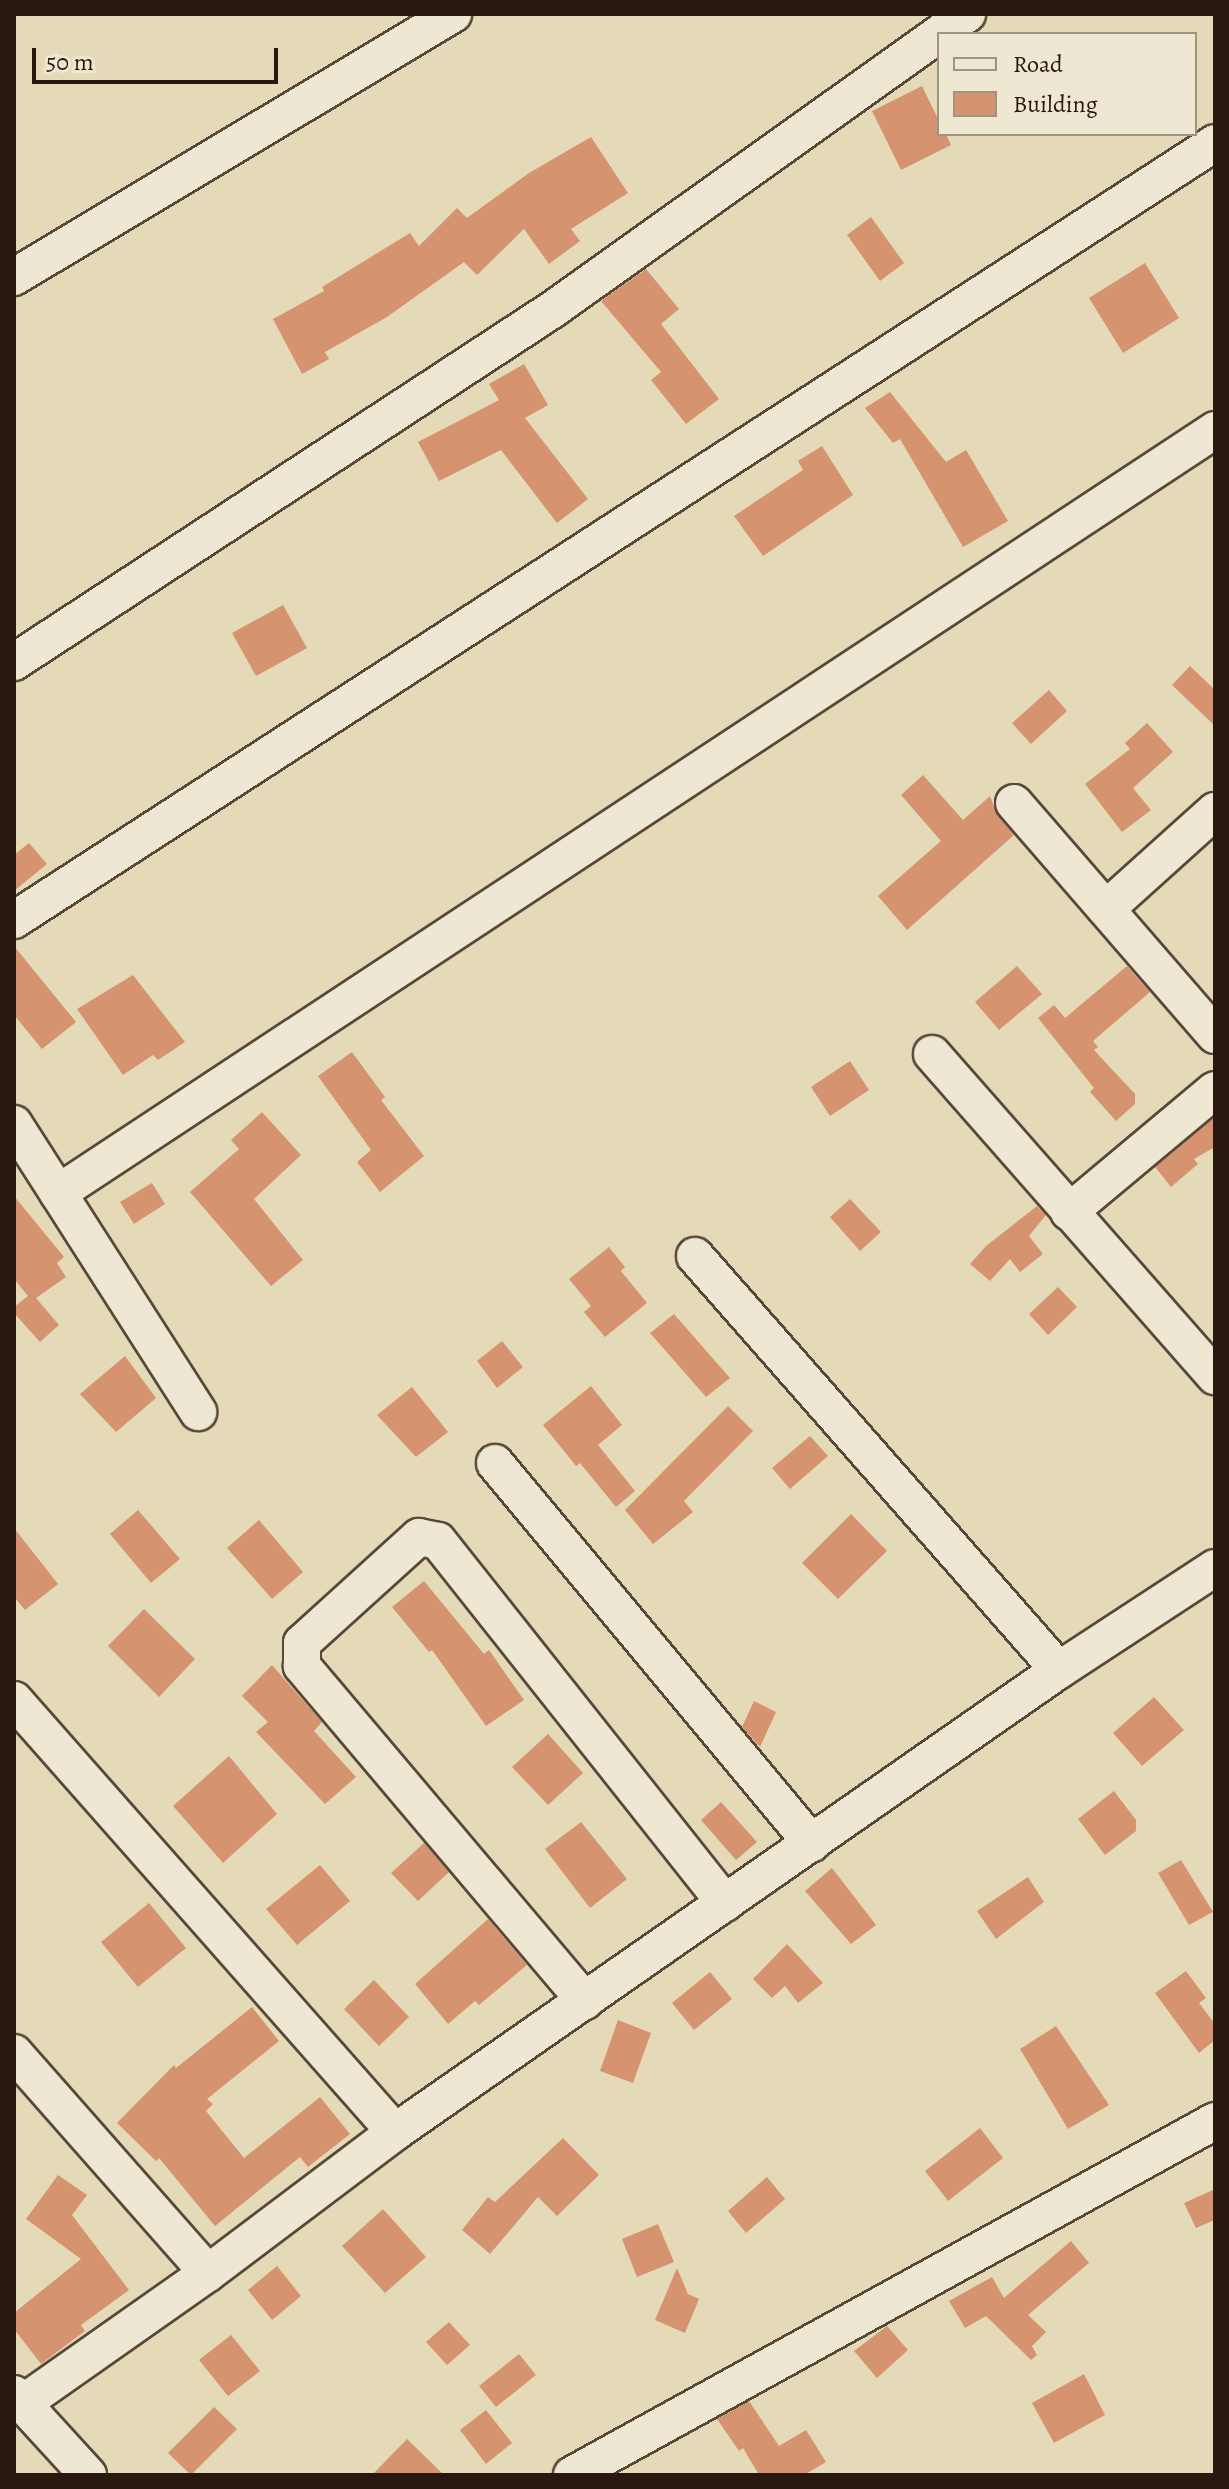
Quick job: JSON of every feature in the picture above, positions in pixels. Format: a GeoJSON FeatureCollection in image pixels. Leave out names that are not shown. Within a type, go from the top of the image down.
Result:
{"type":"FeatureCollection","features":[{"type":"Feature","properties":{"kind":"street"},"geometry":{"type":"LineString","coordinates":[[942,32],[967,14]]}},
{"type":"Feature","properties":{"kind":"street"},"geometry":{"type":"LineString","coordinates":[[14,277],[441,17]]}},
{"type":"Feature","properties":{"kind":"street"},"geometry":{"type":"LineString","coordinates":[[14,662],[552,310],[937,35]]}},
{"type":"Feature","properties":{"kind":"street"},"geometry":{"type":"LineString","coordinates":[[14,920],[1215,143]]}},
{"type":"Feature","properties":{"kind":"street"},"geometry":{"type":"LineString","coordinates":[[58,1193],[1215,430]]}},
{"type":"Feature","properties":{"kind":"street"},"geometry":{"type":"LineString","coordinates":[[1014,803],[1215,1035]]}},
{"type":"Feature","properties":{"kind":"street"},"geometry":{"type":"LineString","coordinates":[[1106,909],[1215,811]]}},
{"type":"Feature","properties":{"kind":"street"},"geometry":{"type":"LineString","coordinates":[[932,1054],[1215,1376]]}},
{"type":"Feature","properties":{"kind":"street"},"geometry":{"type":"LineString","coordinates":[[1069,1212],[1215,1090]]}},
{"type":"Feature","properties":{"kind":"street"},"geometry":{"type":"LineString","coordinates":[[14,1124],[198,1412]]}},
{"type":"Feature","properties":{"kind":"street"},"geometry":{"type":"LineString","coordinates":[[695,1256],[1059,1670]]}},
{"type":"Feature","properties":{"kind":"street"},"geometry":{"type":"LineString","coordinates":[[495,1463],[812,1843]]}},
{"type":"Feature","properties":{"kind":"street"},"geometry":{"type":"LineString","coordinates":[[585,2001],[302,1666],[302,1643],[419,1537],[438,1541],[725,1903]]}},
{"type":"Feature","properties":{"kind":"street"},"geometry":{"type":"LineString","coordinates":[[88,2475],[18,2399],[208,2273],[395,2132],[1059,1670],[1215,1568]]}},
{"type":"Feature","properties":{"kind":"street"},"geometry":{"type":"LineString","coordinates":[[14,1700],[395,2132]]}},
{"type":"Feature","properties":{"kind":"street"},"geometry":{"type":"LineString","coordinates":[[14,2053],[208,2273]]}},
{"type":"Feature","properties":{"kind":"street"},"geometry":{"type":"LineString","coordinates":[[572,2475],[1215,2121]]}},
{"type":"Feature","properties":{"kind":"building"},"geometry":{"type":"Polygon","coordinates":[[[922,86],[937,117],[937,136],[947,136],[951,145],[901,170],[872,111],[922,86]]]}},
{"type":"Feature","properties":{"kind":"building"},"geometry":{"type":"Polygon","coordinates":[[[591,137],[628,193],[571,229],[580,241],[549,264],[524,229],[477,275],[464,262],[387,317],[325,352],[329,359],[302,374],[273,319],[324,291],[322,287],[410,233],[419,246],[457,208],[467,218],[529,173],[591,137]]]}},
{"type":"Feature","properties":{"kind":"building"},"geometry":{"type":"Polygon","coordinates":[[[871,217],[904,263],[880,281],[847,235],[871,217]]]}},
{"type":"Feature","properties":{"kind":"building"},"geometry":{"type":"Polygon","coordinates":[[[1145,263],[1179,318],[1123,353],[1089,298],[1145,263]]]}},
{"type":"Feature","properties":{"kind":"building"},"geometry":{"type":"Polygon","coordinates":[[[646,269],[679,309],[661,324],[719,399],[686,424],[651,380],[661,372],[601,301],[646,269]]]}},
{"type":"Feature","properties":{"kind":"building"},"geometry":{"type":"Polygon","coordinates":[[[524,364],[548,405],[525,418],[588,499],[557,523],[501,450],[439,481],[418,442],[499,400],[489,384],[524,364]]]}},
{"type":"Feature","properties":{"kind":"building"},"geometry":{"type":"Polygon","coordinates":[[[890,392],[946,462],[966,450],[1008,521],[963,547],[900,439],[893,443],[865,408],[890,392]]]}},
{"type":"Feature","properties":{"kind":"building"},"geometry":{"type":"Polygon","coordinates":[[[822,446],[853,495],[763,556],[734,516],[803,470],[798,461],[822,446]]]}},
{"type":"Feature","properties":{"kind":"building"},"geometry":{"type":"Polygon","coordinates":[[[283,605],[307,648],[256,676],[232,633],[283,605]]]}},
{"type":"Feature","properties":{"kind":"building"},"geometry":{"type":"Polygon","coordinates":[[[1190,666],[1215,690],[1215,726],[1172,685],[1190,666]]]}},
{"type":"Feature","properties":{"kind":"building"},"geometry":{"type":"Polygon","coordinates":[[[1049,690],[1067,711],[1031,744],[1012,723],[1049,690]]]}},
{"type":"Feature","properties":{"kind":"building"},"geometry":{"type":"Polygon","coordinates":[[[1147,723],[1173,752],[1133,788],[1151,810],[1122,832],[1085,784],[1130,749],[1125,743],[1147,723]]]}},
{"type":"Feature","properties":{"kind":"building"},"geometry":{"type":"Polygon","coordinates":[[[923,775],[963,820],[990,796],[998,816],[1014,835],[907,930],[878,896],[941,841],[901,795],[923,775]]]}},
{"type":"Feature","properties":{"kind":"building"},"geometry":{"type":"Polygon","coordinates":[[[29,843],[47,864],[14,891],[14,855],[29,843]]]}},
{"type":"Feature","properties":{"kind":"building"},"geometry":{"type":"Polygon","coordinates":[[[14,946],[76,1022],[42,1049],[14,1015],[14,946]]]}},
{"type":"Feature","properties":{"kind":"building"},"geometry":{"type":"Polygon","coordinates":[[[1017,966],[1042,994],[999,1030],[975,1002],[1017,966]]]}},
{"type":"Feature","properties":{"kind":"building"},"geometry":{"type":"Polygon","coordinates":[[[1127,966],[1150,992],[1093,1041],[1098,1047],[1094,1050],[1135,1094],[1135,1104],[1116,1121],[1090,1092],[1094,1088],[1038,1018],[1054,1005],[1065,1018],[1127,966]]]}},
{"type":"Feature","properties":{"kind":"building"},"geometry":{"type":"Polygon","coordinates":[[[133,975],[185,1042],[158,1060],[153,1055],[123,1075],[77,1009],[133,975]]]}},
{"type":"Feature","properties":{"kind":"building"},"geometry":{"type":"Polygon","coordinates":[[[352,1052],[385,1097],[381,1100],[424,1156],[380,1192],[357,1162],[371,1150],[318,1076],[352,1052]]]}},
{"type":"Feature","properties":{"kind":"building"},"geometry":{"type":"Polygon","coordinates":[[[850,1061],[869,1090],[830,1116],[811,1087],[850,1061]]]}},
{"type":"Feature","properties":{"kind":"building"},"geometry":{"type":"Polygon","coordinates":[[[262,1112],[301,1155],[254,1199],[303,1260],[271,1286],[190,1192],[239,1149],[231,1140],[262,1112]]]}},
{"type":"Feature","properties":{"kind":"building"},"geometry":{"type":"Polygon","coordinates":[[[1215,1117],[1215,1147],[1194,1159],[1198,1164],[1171,1187],[1155,1167],[1215,1117]]]}},
{"type":"Feature","properties":{"kind":"building"},"geometry":{"type":"Polygon","coordinates":[[[152,1183],[165,1204],[134,1224],[120,1202],[152,1183]]]}},
{"type":"Feature","properties":{"kind":"building"},"geometry":{"type":"Polygon","coordinates":[[[14,1196],[64,1257],[57,1263],[66,1277],[36,1298],[59,1325],[40,1342],[14,1313],[14,1307],[28,1296],[14,1279],[14,1196]]]}},
{"type":"Feature","properties":{"kind":"building"},"geometry":{"type":"Polygon","coordinates":[[[850,1199],[881,1232],[860,1251],[830,1217],[850,1199]]]}},
{"type":"Feature","properties":{"kind":"building"},"geometry":{"type":"Polygon","coordinates":[[[1037,1206],[1046,1215],[1029,1236],[1043,1254],[1020,1272],[1010,1259],[990,1281],[970,1264],[986,1246],[1037,1206]]]}},
{"type":"Feature","properties":{"kind":"building"},"geometry":{"type":"Polygon","coordinates":[[[609,1247],[625,1267],[621,1271],[647,1303],[605,1337],[584,1312],[591,1306],[569,1279],[609,1247]]]}},
{"type":"Feature","properties":{"kind":"building"},"geometry":{"type":"Polygon","coordinates":[[[1058,1287],[1077,1307],[1048,1335],[1029,1314],[1058,1287]]]}},
{"type":"Feature","properties":{"kind":"building"},"geometry":{"type":"Polygon","coordinates":[[[674,1314],[730,1378],[706,1397],[650,1333],[674,1314]]]}},
{"type":"Feature","properties":{"kind":"building"},"geometry":{"type":"Polygon","coordinates":[[[502,1341],[523,1367],[497,1388],[477,1361],[502,1341]]]}},
{"type":"Feature","properties":{"kind":"building"},"geometry":{"type":"Polygon","coordinates":[[[125,1356],[156,1398],[116,1432],[80,1394],[125,1356]]]}},
{"type":"Feature","properties":{"kind":"building"},"geometry":{"type":"Polygon","coordinates":[[[591,1386],[622,1425],[598,1445],[635,1491],[616,1507],[580,1463],[576,1466],[543,1425],[591,1386]]]}},
{"type":"Feature","properties":{"kind":"building"},"geometry":{"type":"Polygon","coordinates":[[[412,1387],[448,1432],[416,1457],[377,1415],[412,1387]]]}},
{"type":"Feature","properties":{"kind":"building"},"geometry":{"type":"Polygon","coordinates":[[[728,1406],[753,1431],[684,1501],[693,1512],[653,1544],[625,1510],[728,1406]]]}},
{"type":"Feature","properties":{"kind":"building"},"geometry":{"type":"Polygon","coordinates":[[[810,1436],[828,1456],[790,1489],[772,1468],[810,1436]]]}},
{"type":"Feature","properties":{"kind":"building"},"geometry":{"type":"Polygon","coordinates":[[[138,1510],[180,1559],[151,1583],[110,1534],[138,1510]]]}},
{"type":"Feature","properties":{"kind":"building"},"geometry":{"type":"Polygon","coordinates":[[[851,1514],[887,1551],[838,1599],[802,1563],[851,1514]]]}},
{"type":"Feature","properties":{"kind":"building"},"geometry":{"type":"Polygon","coordinates":[[[259,1520],[303,1572],[272,1599],[227,1548],[259,1520]]]}},
{"type":"Feature","properties":{"kind":"building"},"geometry":{"type":"Polygon","coordinates":[[[14,1528],[58,1584],[25,1610],[14,1597],[14,1528]]]}},
{"type":"Feature","properties":{"kind":"building"},"geometry":{"type":"Polygon","coordinates":[[[424,1581],[484,1654],[489,1650],[524,1700],[486,1726],[432,1650],[429,1652],[392,1607],[424,1581]]]}},
{"type":"Feature","properties":{"kind":"building"},"geometry":{"type":"Polygon","coordinates":[[[144,1609],[195,1659],[159,1697],[108,1646],[144,1609]]]}},
{"type":"Feature","properties":{"kind":"building"},"geometry":{"type":"Polygon","coordinates":[[[272,1665],[322,1722],[314,1731],[356,1777],[325,1804],[256,1732],[268,1722],[242,1696],[272,1665]]]}},
{"type":"Feature","properties":{"kind":"building"},"geometry":{"type":"Polygon","coordinates":[[[1154,1697],[1184,1730],[1142,1766],[1113,1733],[1154,1697]]]}},
{"type":"Feature","properties":{"kind":"building"},"geometry":{"type":"Polygon","coordinates":[[[754,1701],[776,1712],[760,1747],[742,1727],[754,1701]]]}},
{"type":"Feature","properties":{"kind":"building"},"geometry":{"type":"Polygon","coordinates":[[[548,1734],[583,1773],[548,1805],[512,1767],[548,1734]]]}},
{"type":"Feature","properties":{"kind":"building"},"geometry":{"type":"Polygon","coordinates":[[[229,1756],[277,1814],[223,1863],[173,1806],[229,1756]]]}},
{"type":"Feature","properties":{"kind":"building"},"geometry":{"type":"Polygon","coordinates":[[[1114,1791],[1136,1820],[1136,1831],[1105,1855],[1078,1819],[1114,1791]]]}},
{"type":"Feature","properties":{"kind":"building"},"geometry":{"type":"Polygon","coordinates":[[[721,1802],[757,1842],[736,1860],[701,1820],[721,1802]]]}},
{"type":"Feature","properties":{"kind":"building"},"geometry":{"type":"Polygon","coordinates":[[[581,1822],[627,1879],[590,1908],[545,1849],[581,1822]]]}},
{"type":"Feature","properties":{"kind":"building"},"geometry":{"type":"Polygon","coordinates":[[[424,1843],[449,1872],[418,1901],[391,1873],[424,1843]]]}},
{"type":"Feature","properties":{"kind":"building"},"geometry":{"type":"Polygon","coordinates":[[[1181,1860],[1213,1912],[1189,1925],[1158,1873],[1181,1860]]]}},
{"type":"Feature","properties":{"kind":"building"},"geometry":{"type":"Polygon","coordinates":[[[320,1865],[350,1901],[297,1945],[266,1909],[320,1865]]]}},
{"type":"Feature","properties":{"kind":"building"},"geometry":{"type":"Polygon","coordinates":[[[832,1868],[876,1925],[851,1944],[805,1891],[832,1868]]]}},
{"type":"Feature","properties":{"kind":"building"},"geometry":{"type":"Polygon","coordinates":[[[1028,1877],[1044,1902],[996,1939],[977,1911],[1028,1877]]]}},
{"type":"Feature","properties":{"kind":"building"},"geometry":{"type":"Polygon","coordinates":[[[149,1903],[186,1948],[138,1987],[101,1942],[149,1903]]]}},
{"type":"Feature","properties":{"kind":"building"},"geometry":{"type":"Polygon","coordinates":[[[488,1919],[527,1965],[479,2005],[475,2001],[448,2024],[415,1984],[488,1919]]]}},
{"type":"Feature","properties":{"kind":"building"},"geometry":{"type":"Polygon","coordinates":[[[787,1944],[823,1983],[798,2003],[785,1986],[772,1998],[753,1979],[787,1944]]]}},
{"type":"Feature","properties":{"kind":"building"},"geometry":{"type":"Polygon","coordinates":[[[1186,1971],[1206,1998],[1199,2003],[1215,2024],[1215,2040],[1199,2053],[1155,1993],[1186,1971]]]}},
{"type":"Feature","properties":{"kind":"building"},"geometry":{"type":"Polygon","coordinates":[[[710,1972],[732,1999],[694,2030],[672,2003],[710,1972]]]}},
{"type":"Feature","properties":{"kind":"building"},"geometry":{"type":"Polygon","coordinates":[[[374,1980],[409,2017],[379,2046],[344,2009],[374,1980]]]}},
{"type":"Feature","properties":{"kind":"building"},"geometry":{"type":"Polygon","coordinates":[[[252,2007],[279,2041],[207,2099],[213,2104],[206,2111],[244,2158],[320,2097],[350,2134],[308,2167],[300,2157],[215,2226],[159,2158],[156,2161],[117,2123],[174,2065],[176,2068],[252,2007]]]}},
{"type":"Feature","properties":{"kind":"building"},"geometry":{"type":"Polygon","coordinates":[[[618,2020],[651,2033],[633,2083],[600,2071],[618,2020]]]}},
{"type":"Feature","properties":{"kind":"building"},"geometry":{"type":"Polygon","coordinates":[[[1056,2026],[1109,2105],[1068,2129],[1020,2049],[1056,2026]]]}},
{"type":"Feature","properties":{"kind":"building"},"geometry":{"type":"Polygon","coordinates":[[[980,2128],[1003,2158],[948,2201],[925,2171],[980,2128]]]}},
{"type":"Feature","properties":{"kind":"building"},"geometry":{"type":"Polygon","coordinates":[[[563,2138],[599,2175],[557,2216],[538,2197],[490,2254],[462,2230],[488,2197],[495,2202],[563,2138]]]}},
{"type":"Feature","properties":{"kind":"building"},"geometry":{"type":"Polygon","coordinates":[[[58,2175],[87,2195],[72,2215],[129,2290],[81,2325],[85,2331],[41,2364],[14,2329],[14,2313],[81,2259],[26,2219],[58,2175]]]}},
{"type":"Feature","properties":{"kind":"building"},"geometry":{"type":"Polygon","coordinates":[[[767,2177],[785,2199],[746,2233],[728,2211],[767,2177]]]}},
{"type":"Feature","properties":{"kind":"building"},"geometry":{"type":"Polygon","coordinates":[[[1215,2189],[1215,2220],[1196,2228],[1184,2203],[1215,2189]]]}},
{"type":"Feature","properties":{"kind":"building"},"geometry":{"type":"Polygon","coordinates":[[[383,2209],[426,2257],[385,2293],[342,2246],[383,2209]]]}},
{"type":"Feature","properties":{"kind":"building"},"geometry":{"type":"Polygon","coordinates":[[[658,2224],[674,2262],[637,2277],[622,2239],[658,2224]]]}},
{"type":"Feature","properties":{"kind":"building"},"geometry":{"type":"Polygon","coordinates":[[[1071,2241],[1089,2263],[1028,2315],[1046,2332],[1032,2346],[1037,2355],[1031,2360],[986,2316],[965,2328],[949,2301],[992,2277],[1004,2298],[1071,2241]]]}},
{"type":"Feature","properties":{"kind":"building"},"geometry":{"type":"Polygon","coordinates":[[[277,2266],[301,2296],[272,2320],[248,2290],[277,2266]]]}},
{"type":"Feature","properties":{"kind":"building"},"geometry":{"type":"Polygon","coordinates":[[[677,2268],[688,2294],[699,2299],[685,2333],[655,2320],[677,2268]]]}},
{"type":"Feature","properties":{"kind":"building"},"geometry":{"type":"Polygon","coordinates":[[[449,2322],[470,2345],[447,2365],[426,2342],[449,2322]]]}},
{"type":"Feature","properties":{"kind":"building"},"geometry":{"type":"Polygon","coordinates":[[[887,2326],[908,2350],[877,2378],[854,2351],[887,2326]]]}},
{"type":"Feature","properties":{"kind":"building"},"geometry":{"type":"Polygon","coordinates":[[[231,2335],[260,2371],[228,2396],[199,2360],[231,2335]]]}},
{"type":"Feature","properties":{"kind":"building"},"geometry":{"type":"Polygon","coordinates":[[[519,2354],[536,2375],[496,2407],[479,2386],[519,2354]]]}},
{"type":"Feature","properties":{"kind":"building"},"geometry":{"type":"Polygon","coordinates":[[[1084,2374],[1105,2415],[1054,2443],[1032,2403],[1084,2374]]]}},
{"type":"Feature","properties":{"kind":"building"},"geometry":{"type":"Polygon","coordinates":[[[749,2401],[779,2446],[806,2430],[826,2462],[804,2475],[759,2475],[743,2448],[739,2451],[717,2419],[749,2401]]]}},
{"type":"Feature","properties":{"kind":"building"},"geometry":{"type":"Polygon","coordinates":[[[214,2407],[237,2429],[191,2475],[168,2453],[214,2407]]]}},
{"type":"Feature","properties":{"kind":"building"},"geometry":{"type":"Polygon","coordinates":[[[486,2410],[512,2443],[486,2464],[460,2430],[486,2410]]]}},
{"type":"Feature","properties":{"kind":"building"},"geometry":{"type":"Polygon","coordinates":[[[407,2439],[444,2475],[372,2475],[407,2439]]]}}]}
